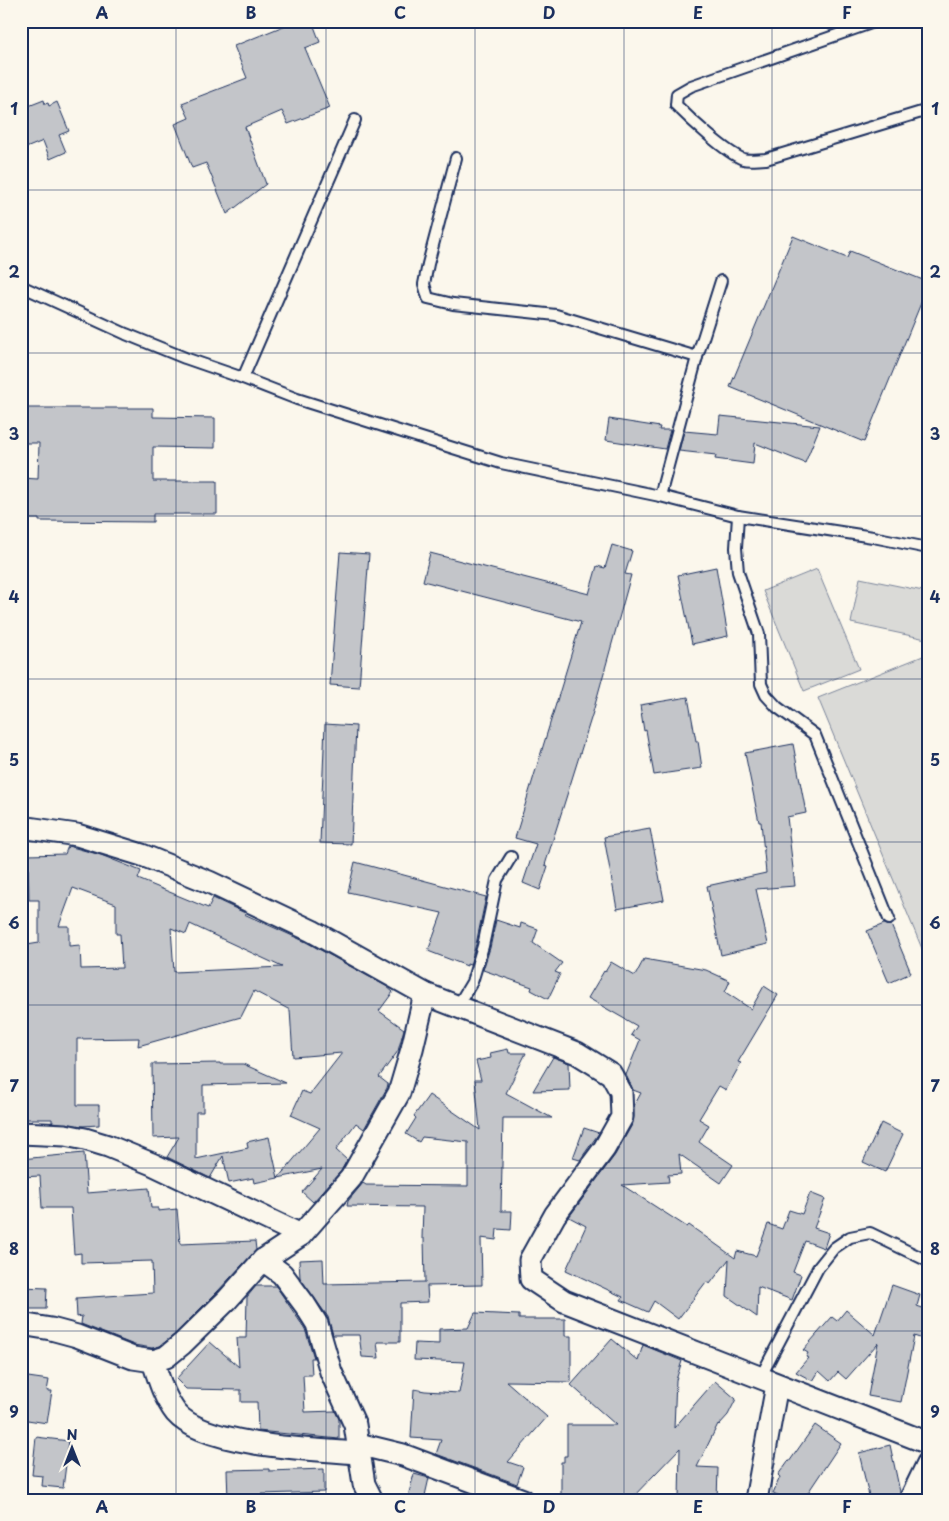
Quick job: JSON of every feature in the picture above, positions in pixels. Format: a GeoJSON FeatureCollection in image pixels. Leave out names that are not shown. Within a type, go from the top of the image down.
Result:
{"type":"FeatureCollection","features":[{"type":"Feature","properties":{"kind":"street"},"geometry":{"type":"LineString","coordinates":[[21,827],[77,835],[142,855],[209,882],[312,931],[424,994],[576,1053],[611,1074],[621,1092],[622,1117],[604,1149],[551,1223],[530,1260],[531,1278],[564,1301],[928,1443]]}},
{"type":"Feature","properties":{"kind":"street"},"geometry":{"type":"LineString","coordinates":[[21,1324],[51,1328],[133,1358],[154,1361],[166,1357],[182,1344],[227,1300],[263,1260],[301,1235],[351,1178],[389,1114],[399,1093],[424,994]]}},
{"type":"Feature","properties":{"kind":"street"},"geometry":{"type":"LineString","coordinates":[[21,1133],[65,1135],[108,1146],[152,1164],[301,1235]]}},
{"type":"Feature","properties":{"kind":"street"},"geometry":{"type":"LineString","coordinates":[[263,1260],[282,1274],[317,1324],[331,1372],[355,1425],[364,1484],[372,1500]]}},
{"type":"Feature","properties":{"kind":"street"},"geometry":{"type":"LineString","coordinates":[[154,1361],[164,1396],[177,1414],[190,1425],[211,1434],[256,1443],[310,1450],[359,1449],[403,1455],[523,1500]]}},
{"type":"Feature","properties":{"kind":"street"},"geometry":{"type":"LineString","coordinates":[[756,1500],[768,1382]]}},
{"type":"Feature","properties":{"kind":"street"},"geometry":{"type":"LineString","coordinates":[[910,1500],[928,1463]]}},
{"type":"Feature","properties":{"kind":"lane"},"geometry":{"type":"LineString","coordinates":[[877,21],[691,86],[677,94],[676,105],[733,154],[745,160],[766,159],[928,110]]}},
{"type":"Feature","properties":{"kind":"lane"},"geometry":{"type":"LineString","coordinates":[[243,378],[355,120]]}},
{"type":"Feature","properties":{"kind":"lane"},"geometry":{"type":"LineString","coordinates":[[456,158],[424,284],[428,298],[453,304],[556,315],[697,357]]}},
{"type":"Feature","properties":{"kind":"lane"},"geometry":{"type":"LineString","coordinates":[[660,496],[697,357],[721,281]]}},
{"type":"Feature","properties":{"kind":"lane"},"geometry":{"type":"LineString","coordinates":[[21,286],[176,355],[297,399],[500,463],[660,496],[738,516],[928,548]]}},
{"type":"Feature","properties":{"kind":"lane"},"geometry":{"type":"LineString","coordinates":[[738,516],[736,548],[738,572],[759,634],[761,684],[766,695],[777,707],[815,735],[889,919]]}},
{"type":"Feature","properties":{"kind":"lane"},"geometry":{"type":"LineString","coordinates":[[457,1007],[472,982],[483,946],[497,880],[512,857]]}},
{"type":"Feature","properties":{"kind":"lane"},"geometry":{"type":"LineString","coordinates":[[768,1382],[818,1268],[834,1248],[850,1238],[870,1233],[928,1261]]}},
{"type":"Feature","properties":{"kind":"shaded area"},"geometry":{"type":"Polygon","coordinates":[[[817,569],[859,669],[804,691],[763,591],[817,569]]]}},
{"type":"Feature","properties":{"kind":"shaded area"},"geometry":{"type":"Polygon","coordinates":[[[860,578],[928,592],[928,630],[926,639],[851,623],[860,578]]]}},
{"type":"Feature","properties":{"kind":"shaded area"},"geometry":{"type":"Polygon","coordinates":[[[928,654],[928,963],[818,698],[928,654]]]}},
{"type":"Feature","properties":{"kind":"building"},"geometry":{"type":"Polygon","coordinates":[[[296,21],[312,21],[320,42],[305,48],[330,108],[288,124],[282,111],[245,127],[266,184],[227,214],[206,163],[192,168],[175,124],[189,118],[182,103],[247,78],[234,46],[296,21]]]}},
{"type":"Feature","properties":{"kind":"building"},"geometry":{"type":"Polygon","coordinates":[[[44,100],[45,104],[48,103],[49,106],[57,102],[69,131],[59,135],[66,152],[50,159],[43,141],[21,150],[21,109],[44,100]]]}},
{"type":"Feature","properties":{"kind":"building"},"geometry":{"type":"Polygon","coordinates":[[[793,236],[847,258],[850,251],[928,282],[864,442],[730,387],[793,236]]]}},
{"type":"Feature","properties":{"kind":"building"},"geometry":{"type":"Polygon","coordinates":[[[21,408],[153,408],[153,417],[215,418],[215,448],[153,447],[153,481],[217,481],[217,514],[153,514],[153,522],[39,521],[39,519],[21,519],[21,478],[38,479],[39,443],[21,443],[21,408]]]}},
{"type":"Feature","properties":{"kind":"building"},"geometry":{"type":"Polygon","coordinates":[[[720,416],[820,426],[805,463],[755,443],[753,464],[715,459],[716,455],[679,451],[684,431],[718,434],[720,416]]]}},
{"type":"Feature","properties":{"kind":"building"},"geometry":{"type":"Polygon","coordinates":[[[609,419],[660,427],[659,430],[670,430],[665,449],[606,440],[609,419]]]}},
{"type":"Feature","properties":{"kind":"building"},"geometry":{"type":"Polygon","coordinates":[[[612,545],[632,551],[625,574],[631,575],[593,712],[545,865],[548,866],[540,890],[523,883],[536,844],[515,838],[581,622],[423,581],[430,553],[589,594],[597,566],[605,568],[612,545]]]}},
{"type":"Feature","properties":{"kind":"building"},"geometry":{"type":"Polygon","coordinates":[[[340,552],[369,554],[359,687],[330,685],[340,552]]]}},
{"type":"Feature","properties":{"kind":"building"},"geometry":{"type":"Polygon","coordinates":[[[716,567],[728,636],[692,644],[678,575],[716,567]]]}},
{"type":"Feature","properties":{"kind":"building"},"geometry":{"type":"Polygon","coordinates":[[[688,697],[702,768],[654,775],[640,705],[688,697]]]}},
{"type":"Feature","properties":{"kind":"building"},"geometry":{"type":"Polygon","coordinates":[[[325,724],[356,726],[351,844],[320,843],[325,724]]]}},
{"type":"Feature","properties":{"kind":"building"},"geometry":{"type":"Polygon","coordinates":[[[793,744],[806,813],[787,817],[795,886],[756,889],[768,944],[721,955],[707,886],[766,873],[761,822],[759,822],[745,753],[793,744]]]}},
{"type":"Feature","properties":{"kind":"building"},"geometry":{"type":"Polygon","coordinates":[[[650,829],[664,900],[617,909],[604,837],[650,829]]]}},
{"type":"Feature","properties":{"kind":"building"},"geometry":{"type":"Polygon","coordinates":[[[68,846],[101,855],[141,871],[138,879],[208,908],[213,898],[306,942],[386,986],[393,992],[379,1011],[404,1029],[398,1051],[379,1077],[388,1084],[387,1088],[364,1129],[356,1123],[336,1150],[347,1160],[341,1171],[313,1202],[302,1192],[322,1169],[278,1178],[320,1128],[291,1115],[302,1091],[310,1094],[342,1053],[293,1057],[290,1010],[254,991],[241,1017],[138,1046],[139,1038],[77,1039],[77,1105],[99,1105],[99,1125],[82,1126],[52,1122],[52,1119],[21,1119],[23,1011],[21,1011],[21,946],[39,943],[39,900],[29,900],[28,855],[65,854],[68,846]],[[73,888],[59,926],[69,926],[69,946],[80,945],[81,969],[122,968],[120,934],[116,934],[116,904],[73,888]],[[190,924],[186,934],[171,928],[174,972],[282,967],[190,924]]]}},
{"type":"Feature","properties":{"kind":"building"},"geometry":{"type":"Polygon","coordinates":[[[355,862],[486,897],[470,965],[467,964],[467,966],[428,951],[442,913],[348,892],[355,862]]]}},
{"type":"Feature","properties":{"kind":"building"},"geometry":{"type":"Polygon","coordinates":[[[496,920],[520,928],[521,923],[538,929],[533,943],[562,963],[555,972],[560,974],[548,999],[531,990],[532,987],[483,970],[496,920]]]}},
{"type":"Feature","properties":{"kind":"building"},"geometry":{"type":"Polygon","coordinates":[[[884,924],[891,925],[911,973],[889,983],[867,931],[884,924]]]}},
{"type":"Feature","properties":{"kind":"building"},"geometry":{"type":"Polygon","coordinates":[[[644,959],[706,970],[730,981],[725,992],[751,1009],[764,986],[778,995],[738,1062],[741,1063],[726,1090],[719,1086],[699,1119],[709,1125],[699,1142],[733,1165],[721,1183],[679,1154],[681,1174],[668,1175],[669,1182],[622,1185],[687,1227],[689,1225],[735,1258],[737,1251],[756,1256],[768,1224],[782,1229],[789,1210],[802,1214],[810,1193],[825,1199],[814,1228],[829,1233],[824,1248],[805,1241],[793,1272],[801,1275],[792,1300],[758,1287],[757,1317],[727,1296],[729,1259],[710,1284],[706,1282],[678,1319],[654,1301],[648,1312],[621,1300],[623,1297],[566,1270],[586,1226],[569,1217],[615,1155],[633,1123],[634,1106],[641,1093],[633,1090],[626,1075],[640,1040],[631,1035],[637,1026],[588,998],[611,962],[635,976],[644,959]]]}},
{"type":"Feature","properties":{"kind":"building"},"geometry":{"type":"Polygon","coordinates":[[[508,1049],[509,1053],[526,1053],[506,1093],[552,1118],[503,1118],[501,1211],[512,1211],[511,1230],[497,1229],[496,1240],[481,1238],[482,1285],[427,1286],[428,1302],[400,1303],[400,1342],[377,1342],[379,1358],[362,1357],[359,1335],[333,1335],[328,1317],[300,1278],[299,1260],[323,1259],[324,1284],[425,1282],[424,1238],[422,1238],[423,1207],[347,1206],[348,1201],[363,1183],[366,1185],[468,1186],[468,1142],[422,1137],[419,1142],[406,1134],[416,1118],[414,1116],[429,1095],[480,1130],[475,1080],[481,1080],[476,1061],[491,1058],[490,1053],[508,1049]]]}},
{"type":"Feature","properties":{"kind":"building"},"geometry":{"type":"Polygon","coordinates":[[[553,1057],[569,1063],[570,1090],[533,1091],[553,1057]]]}},
{"type":"Feature","properties":{"kind":"building"},"geometry":{"type":"Polygon","coordinates":[[[152,1064],[243,1064],[286,1083],[203,1085],[203,1112],[196,1112],[196,1159],[248,1148],[247,1142],[269,1137],[278,1178],[254,1183],[253,1178],[229,1183],[223,1156],[210,1178],[167,1157],[179,1137],[153,1138],[152,1064]]]}},
{"type":"Feature","properties":{"kind":"building"},"geometry":{"type":"Polygon","coordinates":[[[881,1123],[903,1134],[885,1172],[863,1162],[881,1123]]]}},
{"type":"Feature","properties":{"kind":"building"},"geometry":{"type":"Polygon","coordinates":[[[584,1128],[599,1133],[580,1160],[573,1158],[584,1128]]]}},
{"type":"Feature","properties":{"kind":"building"},"geometry":{"type":"Polygon","coordinates":[[[84,1153],[87,1193],[149,1188],[151,1208],[158,1208],[158,1211],[177,1209],[180,1244],[255,1241],[256,1250],[174,1335],[160,1346],[152,1348],[134,1345],[81,1324],[82,1316],[77,1317],[76,1298],[153,1293],[152,1261],[81,1263],[81,1253],[74,1254],[71,1208],[42,1208],[40,1176],[21,1177],[21,1159],[84,1153]]]}},
{"type":"Feature","properties":{"kind":"building"},"geometry":{"type":"Polygon","coordinates":[[[892,1285],[920,1295],[917,1306],[928,1310],[928,1341],[914,1336],[901,1402],[868,1396],[878,1343],[846,1379],[838,1372],[830,1381],[819,1371],[813,1381],[796,1372],[808,1358],[806,1357],[808,1353],[803,1350],[832,1317],[837,1321],[846,1310],[875,1335],[892,1285]]]}},
{"type":"Feature","properties":{"kind":"building"},"geometry":{"type":"Polygon","coordinates":[[[256,1286],[276,1286],[305,1329],[314,1358],[311,1358],[312,1375],[303,1375],[305,1412],[335,1411],[339,1419],[339,1439],[258,1431],[257,1402],[241,1402],[241,1390],[186,1389],[176,1379],[210,1342],[239,1367],[237,1338],[246,1338],[247,1297],[256,1286]]]}},
{"type":"Feature","properties":{"kind":"building"},"geometry":{"type":"Polygon","coordinates":[[[21,1287],[47,1288],[46,1309],[21,1309],[21,1287]]]}},
{"type":"Feature","properties":{"kind":"building"},"geometry":{"type":"Polygon","coordinates":[[[475,1313],[519,1315],[519,1319],[565,1319],[565,1336],[571,1336],[571,1382],[506,1381],[547,1417],[508,1462],[523,1467],[517,1484],[436,1454],[441,1440],[411,1438],[414,1389],[459,1393],[465,1362],[414,1360],[415,1343],[439,1344],[439,1329],[468,1328],[475,1313]]]}},
{"type":"Feature","properties":{"kind":"building"},"geometry":{"type":"Polygon","coordinates":[[[612,1339],[638,1361],[643,1345],[682,1361],[676,1380],[674,1428],[715,1381],[736,1399],[728,1415],[718,1424],[697,1467],[718,1468],[717,1500],[679,1500],[680,1448],[630,1500],[561,1500],[561,1462],[564,1462],[564,1456],[567,1456],[567,1425],[616,1425],[571,1385],[612,1339]]]}},
{"type":"Feature","properties":{"kind":"building"},"geometry":{"type":"Polygon","coordinates":[[[21,1376],[49,1380],[47,1391],[52,1391],[47,1423],[21,1419],[21,1376]]]}},
{"type":"Feature","properties":{"kind":"building"},"geometry":{"type":"Polygon","coordinates":[[[815,1425],[841,1443],[803,1500],[790,1500],[773,1493],[780,1477],[778,1475],[815,1425]]]}},
{"type":"Feature","properties":{"kind":"building"},"geometry":{"type":"Polygon","coordinates":[[[36,1437],[69,1441],[63,1488],[42,1486],[43,1476],[32,1475],[36,1437]]]}},
{"type":"Feature","properties":{"kind":"building"},"geometry":{"type":"Polygon","coordinates":[[[890,1445],[900,1492],[898,1500],[870,1500],[859,1453],[890,1445]]]}},
{"type":"Feature","properties":{"kind":"building"},"geometry":{"type":"Polygon","coordinates":[[[269,1469],[269,1471],[324,1469],[324,1492],[262,1494],[262,1500],[228,1500],[227,1470],[269,1469]]]}},
{"type":"Feature","properties":{"kind":"building"},"geometry":{"type":"Polygon","coordinates":[[[414,1474],[429,1478],[424,1500],[407,1500],[414,1474]]]}}]}
